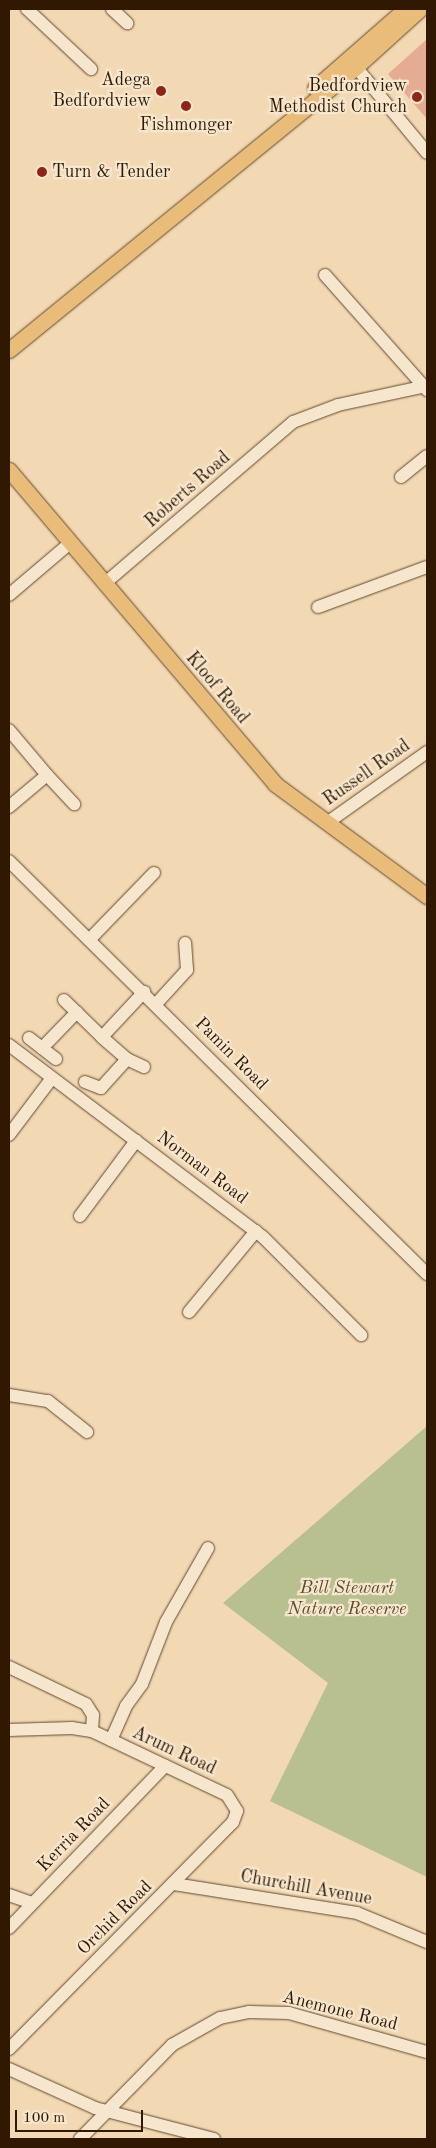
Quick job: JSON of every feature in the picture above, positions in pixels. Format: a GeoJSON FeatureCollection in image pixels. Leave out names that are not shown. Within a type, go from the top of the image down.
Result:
{"type":"FeatureCollection","features":[{"type":"Feature","properties":{"kind":"main road"},"geometry":{"type":"LineString","coordinates":[[211,179],[270,124],[305,96],[353,63],[405,9]]}},
{"type":"Feature","properties":{"kind":"main road"},"geometry":{"type":"LineString","coordinates":[[9,340],[420,9]]}},
{"type":"Feature","properties":{"kind":"main road"},"geometry":{"type":"LineString","coordinates":[[9,350],[120,250]]}},
{"type":"Feature","properties":{"kind":"main road","name":"Kloof Road"},"geometry":{"type":"LineString","coordinates":[[9,470],[259,767],[286,793],[427,896]]}},
{"type":"Feature","properties":{"kind":"street"},"geometry":{"type":"LineString","coordinates":[[27,9],[91,68]]}},
{"type":"Feature","properties":{"kind":"street"},"geometry":{"type":"LineString","coordinates":[[112,9],[127,23]]}},
{"type":"Feature","properties":{"kind":"street"},"geometry":{"type":"LineString","coordinates":[[353,63],[427,152]]}},
{"type":"Feature","properties":{"kind":"street"},"geometry":{"type":"LineString","coordinates":[[325,275],[424,388]]}},
{"type":"Feature","properties":{"kind":"street","name":"Roberts Road"},"geometry":{"type":"LineString","coordinates":[[104,584],[294,422],[338,406],[424,388]]}},
{"type":"Feature","properties":{"kind":"street"},"geometry":{"type":"LineString","coordinates":[[401,477],[427,456]]}},
{"type":"Feature","properties":{"kind":"street"},"geometry":{"type":"LineString","coordinates":[[9,595],[70,543]]}},
{"type":"Feature","properties":{"kind":"street"},"geometry":{"type":"LineString","coordinates":[[318,607],[427,567]]}},
{"type":"Feature","properties":{"kind":"street"},"geometry":{"type":"LineString","coordinates":[[9,730],[74,804]]}},
{"type":"Feature","properties":{"kind":"street","name":"Russell Road"},"geometry":{"type":"LineString","coordinates":[[327,823],[427,752]]}},
{"type":"Feature","properties":{"kind":"street"},"geometry":{"type":"LineString","coordinates":[[9,808],[47,775]]}},
{"type":"Feature","properties":{"kind":"street","name":"Pamin Road"},"geometry":{"type":"LineString","coordinates":[[9,861],[144,992],[427,1274]]}},
{"type":"Feature","properties":{"kind":"street"},"geometry":{"type":"LineString","coordinates":[[90,939],[154,873]]}},
{"type":"Feature","properties":{"kind":"street"},"geometry":{"type":"LineString","coordinates":[[156,1004],[187,970],[185,943]]}},
{"type":"Feature","properties":{"kind":"street"},"geometry":{"type":"LineString","coordinates":[[102,1036],[144,992]]}},
{"type":"Feature","properties":{"kind":"street"},"geometry":{"type":"LineString","coordinates":[[64,1000],[127,1059],[144,1067]]}},
{"type":"Feature","properties":{"kind":"street"},"geometry":{"type":"LineString","coordinates":[[42,1048],[77,1012]]}},
{"type":"Feature","properties":{"kind":"street"},"geometry":{"type":"LineString","coordinates":[[29,1038],[56,1059]]}},
{"type":"Feature","properties":{"kind":"street","name":"Norman Road"},"geometry":{"type":"LineString","coordinates":[[9,1045],[256,1231],[361,1335]]}},
{"type":"Feature","properties":{"kind":"street"},"geometry":{"type":"LineString","coordinates":[[85,1082],[101,1088],[127,1059]]}},
{"type":"Feature","properties":{"kind":"street"},"geometry":{"type":"LineString","coordinates":[[9,1135],[52,1078]]}},
{"type":"Feature","properties":{"kind":"street"},"geometry":{"type":"LineString","coordinates":[[80,1216],[136,1141]]}},
{"type":"Feature","properties":{"kind":"street"},"geometry":{"type":"LineString","coordinates":[[189,1312],[256,1231]]}},
{"type":"Feature","properties":{"kind":"street"},"geometry":{"type":"LineString","coordinates":[[9,1395],[48,1401],[87,1432]]}},
{"type":"Feature","properties":{"kind":"street"},"geometry":{"type":"LineString","coordinates":[[111,1740],[126,1706],[142,1684],[166,1622],[208,1548]]}},
{"type":"Feature","properties":{"kind":"street"},"geometry":{"type":"LineString","coordinates":[[9,1667],[86,1704],[93,1715],[92,1732]]}},
{"type":"Feature","properties":{"kind":"street","name":"Arum Road"},"geometry":{"type":"LineString","coordinates":[[9,1730],[72,1728],[92,1732],[227,1795],[236,1807]]}},
{"type":"Feature","properties":{"kind":"street","name":"Kerria Road"},"geometry":{"type":"LineString","coordinates":[[9,1928],[165,1766]]}},
{"type":"Feature","properties":{"kind":"street","name":"Orchid Road"},"geometry":{"type":"LineString","coordinates":[[9,2049],[234,1822],[236,1807]]}},
{"type":"Feature","properties":{"kind":"street","name":"Churchill Avenue"},"geometry":{"type":"LineString","coordinates":[[174,1884],[357,1913],[427,1942]]}},
{"type":"Feature","properties":{"kind":"street"},"geometry":{"type":"LineString","coordinates":[[9,1894],[32,1903]]}},
{"type":"Feature","properties":{"kind":"street","name":"Anemone Road"},"geometry":{"type":"LineString","coordinates":[[80,2139],[172,2045],[220,2018],[249,2012],[289,2013],[427,2052]]}},
{"type":"Feature","properties":{"kind":"street"},"geometry":{"type":"LineString","coordinates":[[9,2069],[107,2112],[214,2139]]}},
{"type":"Feature","properties":{"kind":"green space","name":"Bill Stewart Nature Reserve"},"geometry":{"type":"Polygon","coordinates":[[[427,1426],[427,1877],[270,1801],[328,1683],[223,1603],[427,1426]]]}},
{"type":"Feature","properties":{"kind":"building","name":"Bedfordview Methodist Church"},"geometry":{"type":"Polygon","coordinates":[[[427,39],[427,119],[388,74],[427,39]]]}},
{"type":"Feature","properties":{"kind":"place","name":"Adega Bedfordview"},"geometry":{"type":"Point","coordinates":[161,91]}},
{"type":"Feature","properties":{"kind":"place","name":"Bedfordview Methodist Church"},"geometry":{"type":"Point","coordinates":[417,97]}},
{"type":"Feature","properties":{"kind":"place","name":"Fishmonger"},"geometry":{"type":"Point","coordinates":[186,106]}},
{"type":"Feature","properties":{"kind":"place","name":"Turn & Tender"},"geometry":{"type":"Point","coordinates":[42,172]}}]}
